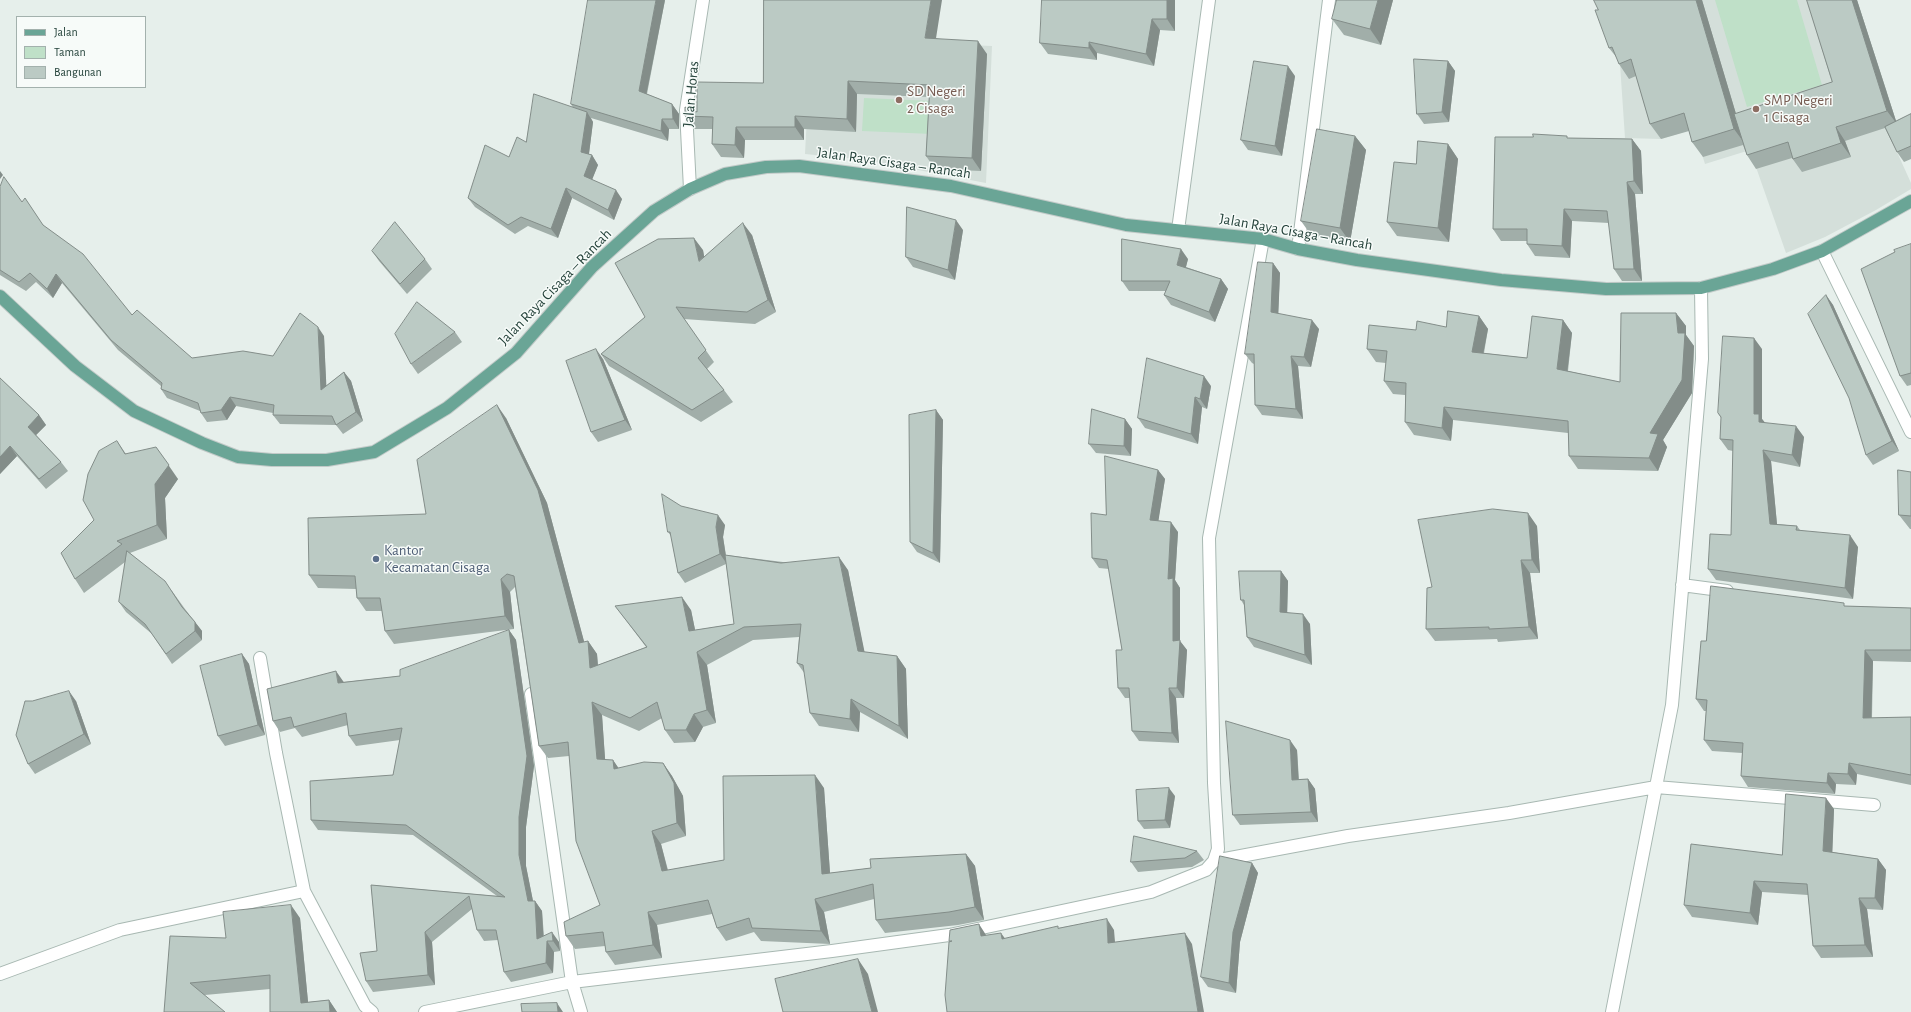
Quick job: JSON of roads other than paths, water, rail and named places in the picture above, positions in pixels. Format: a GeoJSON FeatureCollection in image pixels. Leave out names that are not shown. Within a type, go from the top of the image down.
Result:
{"type":"FeatureCollection","features":[{"type":"Feature","properties":{"kind":"main road","name":"Jalan Raya Cisaga – Rancah"},"geometry":{"type":"LineString","coordinates":[[0,296],[74,366],[134,411],[202,443],[238,457],[272,460],[327,460],[374,452],[447,408],[516,353],[597,262],[654,210],[690,189],[725,174],[766,167],[799,166],[951,186],[1126,225],[1263,239],[1298,249],[1357,260],[1501,280],[1606,289],[1700,288],[1773,269],[1822,251],[1911,201]]}},
{"type":"Feature","properties":{"kind":"street","name":"Jalan Horas"},"geometry":{"type":"LineString","coordinates":[[690,189],[686,110],[703,0]]}},
{"type":"Feature","properties":{"kind":"street"},"geometry":{"type":"LineString","coordinates":[[1178,230],[1209,0]]}},
{"type":"Feature","properties":{"kind":"street"},"geometry":{"type":"LineString","coordinates":[[1298,249],[1329,0]]}},
{"type":"Feature","properties":{"kind":"street"},"geometry":{"type":"LineString","coordinates":[[425,1012],[572,982],[824,952],[949,935],[1151,892],[1206,870],[1214,861],[1218,849],[1214,783],[1209,538],[1263,239]]}},
{"type":"Feature","properties":{"kind":"street"},"geometry":{"type":"LineString","coordinates":[[1822,251],[1911,432]]}},
{"type":"Feature","properties":{"kind":"street"},"geometry":{"type":"LineString","coordinates":[[1612,1012],[1672,705],[1702,359],[1700,288]]}},
{"type":"Feature","properties":{"kind":"street"},"geometry":{"type":"LineString","coordinates":[[1682,585],[1738,592]]}},
{"type":"Feature","properties":{"kind":"street"},"geometry":{"type":"LineString","coordinates":[[260,658],[276,753],[304,891],[365,1006],[372,1012]]}},
{"type":"Feature","properties":{"kind":"street"},"geometry":{"type":"LineString","coordinates":[[529,681],[572,982],[581,1012]]}},
{"type":"Feature","properties":{"kind":"street"},"geometry":{"type":"LineString","coordinates":[[1214,861],[1348,836],[1509,813],[1656,787],[1874,805]]}},
{"type":"Feature","properties":{"kind":"street"},"geometry":{"type":"LineString","coordinates":[[0,974],[120,930],[304,891]]}},
{"type":"Feature","properties":{"kind":"place","name":"SD Negeri 2 Cisaga"},"geometry":{"type":"Point","coordinates":[899,100]}},
{"type":"Feature","properties":{"kind":"place","name":"SMP Negeri 1 Cisaga"},"geometry":{"type":"Point","coordinates":[1756,109]}},
{"type":"Feature","properties":{"kind":"place","name":"Kantor Kecamatan Cisaga"},"geometry":{"type":"Point","coordinates":[376,559]}}]}
